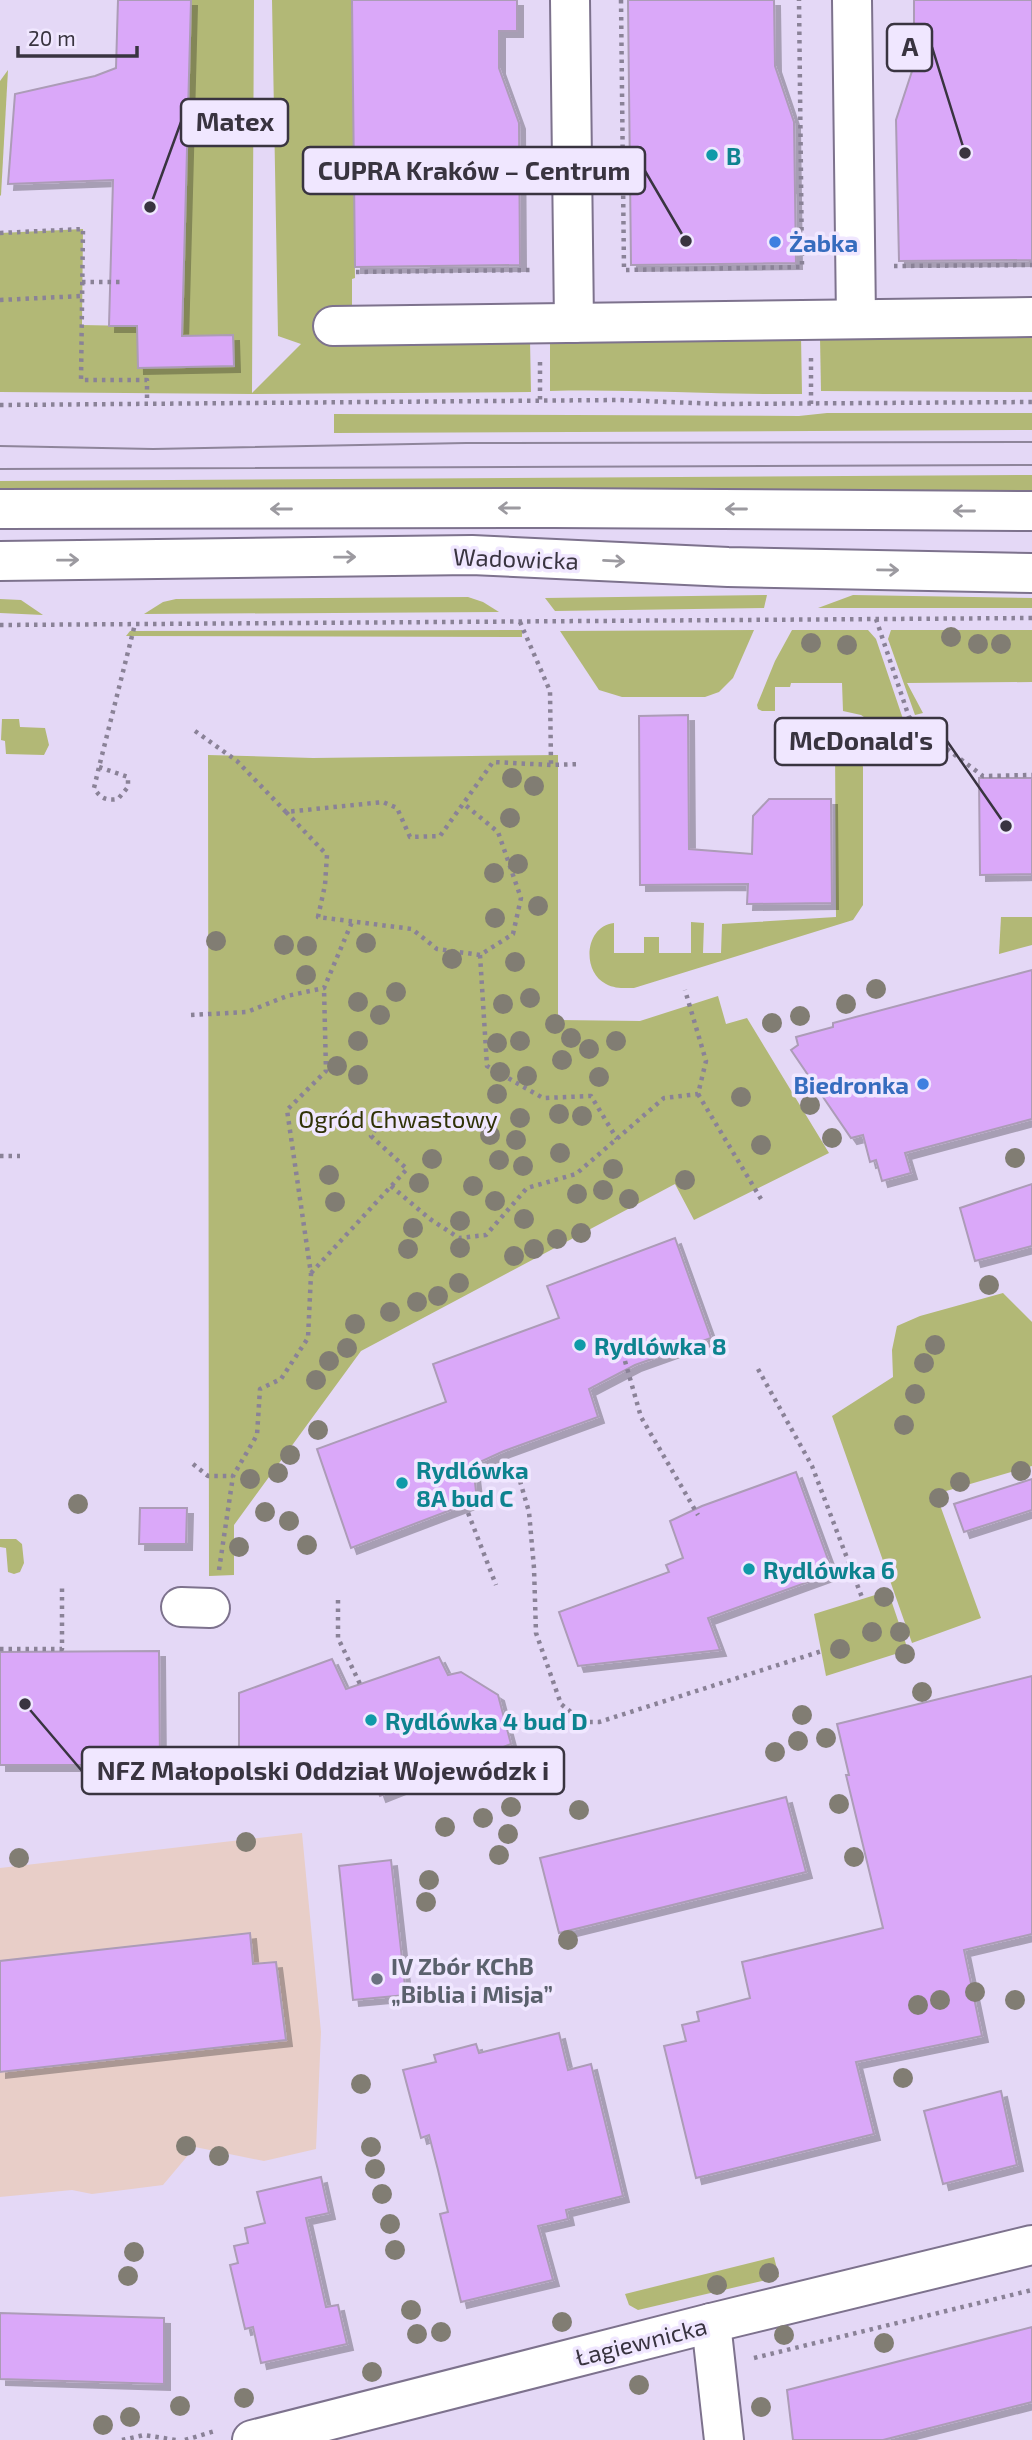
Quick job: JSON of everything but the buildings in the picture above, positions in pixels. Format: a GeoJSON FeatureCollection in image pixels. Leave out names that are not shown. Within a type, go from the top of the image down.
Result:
{"type":"FeatureCollection","features":[{"type":"Feature","properties":{"kind":"main road"},"geometry":{"type":"LineString","coordinates":[[570,0],[574,323]]}},
{"type":"Feature","properties":{"kind":"main road"},"geometry":{"type":"LineString","coordinates":[[852,0],[856,319]]}},
{"type":"Feature","properties":{"kind":"main road"},"geometry":{"type":"LineString","coordinates":[[333,326],[1032,317]]}},
{"type":"Feature","properties":{"kind":"main road","name":"Wadowicka"},"geometry":{"type":"LineString","coordinates":[[0,509],[1032,511]]}},
{"type":"Feature","properties":{"kind":"main road","name":"Wadowicka"},"geometry":{"type":"LineString","coordinates":[[0,561],[472,555],[729,567],[1032,573]]}},
{"type":"Feature","properties":{"kind":"main road","name":"Łagiewnicka"},"geometry":{"type":"LineString","coordinates":[[252,2440],[711,2323],[1032,2245]]}},
{"type":"Feature","properties":{"kind":"main road"},"geometry":{"type":"LineString","coordinates":[[711,2323],[723,2440]]}},
{"type":"Feature","properties":{"kind":"path"},"geometry":{"type":"LineString","coordinates":[[621,0],[624,270],[802,267],[799,0]]}},
{"type":"Feature","properties":{"kind":"path"},"geometry":{"type":"LineString","coordinates":[[0,233],[83,229],[81,380],[147,380],[148,402]]}},
{"type":"Feature","properties":{"kind":"path"},"geometry":{"type":"LineString","coordinates":[[894,253],[894,266],[1032,265]]}},
{"type":"Feature","properties":{"kind":"path"},"geometry":{"type":"LineString","coordinates":[[356,272],[534,270],[534,257]]}},
{"type":"Feature","properties":{"kind":"path"},"geometry":{"type":"LineString","coordinates":[[82,282],[124,282]]}},
{"type":"Feature","properties":{"kind":"path"},"geometry":{"type":"LineString","coordinates":[[0,300],[82,296]]}},
{"type":"Feature","properties":{"kind":"path"},"geometry":{"type":"LineString","coordinates":[[810,369],[811,404]]}},
{"type":"Feature","properties":{"kind":"path"},"geometry":{"type":"LineString","coordinates":[[540,377],[540,402]]}},
{"type":"Feature","properties":{"kind":"path"},"geometry":{"type":"LineString","coordinates":[[0,405],[619,400],[720,404],[1032,402]]}},
{"type":"Feature","properties":{"kind":"path"},"geometry":{"type":"LineString","coordinates":[[0,625],[1032,618]]}},
{"type":"Feature","properties":{"kind":"path"},"geometry":{"type":"LineString","coordinates":[[876,619],[909,717],[983,776],[1032,775]]}},
{"type":"Feature","properties":{"kind":"path"},"geometry":{"type":"LineString","coordinates":[[520,622],[550,691],[551,765]]}},
{"type":"Feature","properties":{"kind":"path"},"geometry":{"type":"LineString","coordinates":[[99,767],[128,777],[128,787],[118,799],[106,800],[99,796],[94,788],[99,767],[135,624]]}},
{"type":"Feature","properties":{"kind":"path"},"geometry":{"type":"LineString","coordinates":[[195,731],[237,761],[327,855],[325,885],[318,917],[412,929],[437,949],[480,955],[513,934],[521,898],[498,832],[464,804]]}},
{"type":"Feature","properties":{"kind":"path"},"geometry":{"type":"LineString","coordinates":[[286,812],[383,802],[397,808],[410,836],[440,836],[493,762],[581,764]]}},
{"type":"Feature","properties":{"kind":"path"},"geometry":{"type":"LineString","coordinates":[[203,1596],[233,1476],[257,1435],[260,1389],[281,1379],[308,1338],[311,1274],[287,1110],[326,1071],[324,988],[352,922]]}},
{"type":"Feature","properties":{"kind":"path"},"geometry":{"type":"LineString","coordinates":[[480,955],[486,1066],[543,1098],[592,1096],[617,1139]]}},
{"type":"Feature","properties":{"kind":"path"},"geometry":{"type":"LineString","coordinates":[[191,1015],[247,1012],[287,996],[324,988]]}},
{"type":"Feature","properties":{"kind":"path"},"geometry":{"type":"LineString","coordinates":[[685,990],[706,1061],[698,1094],[761,1199]]}},
{"type":"Feature","properties":{"kind":"path"},"geometry":{"type":"LineString","coordinates":[[391,1186],[430,1219],[459,1238],[486,1235],[527,1188],[576,1174],[664,1098],[698,1094]]}},
{"type":"Feature","properties":{"kind":"path"},"geometry":{"type":"LineString","coordinates":[[311,1274],[407,1169],[371,1136],[383,1118],[404,1119]]}},
{"type":"Feature","properties":{"kind":"path"},"geometry":{"type":"LineString","coordinates":[[0,1156],[20,1156]]}},
{"type":"Feature","properties":{"kind":"path"},"geometry":{"type":"LineString","coordinates":[[625,1361],[641,1417],[698,1515]]}},
{"type":"Feature","properties":{"kind":"path"},"geometry":{"type":"LineString","coordinates":[[758,1369],[812,1466],[863,1600]]}},
{"type":"Feature","properties":{"kind":"path"},"geometry":{"type":"LineString","coordinates":[[193,1464],[208,1476],[233,1476]]}},
{"type":"Feature","properties":{"kind":"path"},"geometry":{"type":"LineString","coordinates":[[520,1481],[529,1512],[536,1633],[561,1704],[583,1722],[599,1722],[821,1651]]}},
{"type":"Feature","properties":{"kind":"path"},"geometry":{"type":"LineString","coordinates":[[465,1505],[496,1585]]}},
{"type":"Feature","properties":{"kind":"path"},"geometry":{"type":"LineString","coordinates":[[0,1649],[62,1648],[62,1587]]}},
{"type":"Feature","properties":{"kind":"path"},"geometry":{"type":"LineString","coordinates":[[338,1600],[338,1638],[360,1684]]}},
{"type":"Feature","properties":{"kind":"path"},"geometry":{"type":"LineString","coordinates":[[748,2360],[1032,2290]]}},
{"type":"Feature","properties":{"kind":"path"},"geometry":{"type":"LineString","coordinates":[[122,2440],[144,2435],[177,2440]]}},
{"type":"Feature","properties":{"kind":"shaded area"},"geometry":{"type":"Polygon","coordinates":[[[302,1833],[321,2032],[316,2149],[264,2161],[195,2147],[163,2185],[92,2194],[72,2190],[0,2197],[0,1868],[302,1833]]]}},
{"type":"Feature","properties":{"kind":"green space"},"geometry":{"type":"Polygon","coordinates":[[[191,0],[254,0],[252,393],[301,344],[278,336],[272,0],[352,0],[355,278],[352,279],[352,308],[530,340],[531,392],[252,394],[0,392],[0,233],[83,229],[82,325],[183,327],[191,0]]]}},
{"type":"Feature","properties":{"kind":"green space"},"geometry":{"type":"Polygon","coordinates":[[[8,70],[1,195],[0,196],[0,81],[8,70]]]}},
{"type":"Feature","properties":{"kind":"green space"},"geometry":{"type":"Polygon","coordinates":[[[1032,333],[1032,392],[821,391],[820,337],[1032,333]]]}},
{"type":"Feature","properties":{"kind":"green space"},"geometry":{"type":"Polygon","coordinates":[[[801,336],[802,394],[550,391],[550,340],[801,336]]]}},
{"type":"Feature","properties":{"kind":"green space"},"geometry":{"type":"Polygon","coordinates":[[[827,413],[1032,413],[1032,430],[334,433],[334,414],[799,416],[827,413]]]}},
{"type":"Feature","properties":{"kind":"green space"},"geometry":{"type":"Polygon","coordinates":[[[1032,475],[1032,490],[0,492],[0,481],[1032,475]]]}},
{"type":"Feature","properties":{"kind":"green space"},"geometry":{"type":"Polygon","coordinates":[[[767,595],[764,608],[555,611],[545,598],[767,595]]]}},
{"type":"Feature","properties":{"kind":"green space"},"geometry":{"type":"Polygon","coordinates":[[[853,595],[1032,598],[1032,608],[818,608],[853,595]]]}},
{"type":"Feature","properties":{"kind":"green space"},"geometry":{"type":"Polygon","coordinates":[[[468,597],[499,612],[144,614],[163,602],[176,599],[468,597]]]}},
{"type":"Feature","properties":{"kind":"green space"},"geometry":{"type":"Polygon","coordinates":[[[0,599],[21,600],[43,615],[0,613],[0,599]]]}},
{"type":"Feature","properties":{"kind":"green space"},"geometry":{"type":"Polygon","coordinates":[[[522,630],[522,637],[126,636],[130,631],[522,630]]]}},
{"type":"Feature","properties":{"kind":"green space"},"geometry":{"type":"Polygon","coordinates":[[[754,630],[733,678],[719,692],[705,697],[622,697],[599,690],[560,631],[754,630]]]}},
{"type":"Feature","properties":{"kind":"green space"},"geometry":{"type":"Polygon","coordinates":[[[792,630],[868,630],[876,639],[903,719],[880,728],[861,715],[843,711],[842,683],[791,683],[790,687],[775,687],[775,711],[758,709],[757,705],[775,661],[792,630]]]}},
{"type":"Feature","properties":{"kind":"green space"},"geometry":{"type":"Polygon","coordinates":[[[891,630],[1032,630],[1032,682],[907,683],[923,713],[915,715],[888,639],[891,630]]]}},
{"type":"Feature","properties":{"kind":"green space"},"geometry":{"type":"Polygon","coordinates":[[[2,719],[19,719],[20,727],[45,728],[49,745],[44,755],[6,754],[5,741],[1,740],[2,719]]]}},
{"type":"Feature","properties":{"kind":"green space"},"geometry":{"type":"Polygon","coordinates":[[[850,743],[857,750],[863,767],[863,905],[853,920],[634,988],[613,987],[598,978],[590,960],[592,940],[604,926],[614,923],[614,953],[644,953],[644,937],[659,937],[659,953],[691,953],[691,922],[704,923],[703,953],[721,953],[722,924],[836,917],[835,744],[850,743]]]}},
{"type":"Feature","properties":{"kind":"green space","name":"Ogród Chwastowy"},"geometry":{"type":"Polygon","coordinates":[[[208,755],[313,758],[558,755],[558,1020],[640,1021],[718,996],[726,1024],[747,1018],[829,1153],[694,1220],[675,1184],[361,1351],[234,1525],[234,1575],[209,1576],[208,755]]]}},
{"type":"Feature","properties":{"kind":"green space"},"geometry":{"type":"Polygon","coordinates":[[[1001,917],[1032,917],[1032,945],[999,954],[1001,917]]]}},
{"type":"Feature","properties":{"kind":"green space"},"geometry":{"type":"Polygon","coordinates":[[[1003,1293],[1032,1322],[1032,1466],[936,1494],[981,1618],[912,1643],[832,1416],[893,1377],[892,1350],[897,1326],[920,1316],[1003,1293]]]}},
{"type":"Feature","properties":{"kind":"green space"},"geometry":{"type":"Polygon","coordinates":[[[0,1539],[16,1539],[22,1544],[24,1563],[20,1572],[8,1572],[6,1548],[0,1547],[0,1539]]]}},
{"type":"Feature","properties":{"kind":"green space"},"geometry":{"type":"Polygon","coordinates":[[[888,1591],[908,1650],[826,1676],[814,1614],[888,1591]]]}},
{"type":"Feature","properties":{"kind":"green space"},"geometry":{"type":"Polygon","coordinates":[[[774,2257],[779,2277],[638,2310],[629,2305],[625,2294],[774,2257]]]}},
{"type":"Feature","properties":{"kind":"tram line"},"geometry":{"type":"LineString","coordinates":[[0,446],[153,449],[466,443],[1032,442]]}},
{"type":"Feature","properties":{"kind":"tram line"},"geometry":{"type":"LineString","coordinates":[[0,469],[1032,465]]}},
{"type":"Feature","properties":{"kind":"place","name":"A"},"geometry":{"type":"Point","coordinates":[965,153]}},
{"type":"Feature","properties":{"kind":"place","name":"B"},"geometry":{"type":"Point","coordinates":[712,155]}},
{"type":"Feature","properties":{"kind":"place","name":"Matex"},"geometry":{"type":"Point","coordinates":[150,207]}},
{"type":"Feature","properties":{"kind":"place","name":"CUPRA Kraków – Centrum"},"geometry":{"type":"Point","coordinates":[686,241]}},
{"type":"Feature","properties":{"kind":"place","name":"Żabka"},"geometry":{"type":"Point","coordinates":[775,242]}},
{"type":"Feature","properties":{"kind":"place","name":"McDonald's"},"geometry":{"type":"Point","coordinates":[1006,826]}},
{"type":"Feature","properties":{"kind":"place","name":"Biedronka"},"geometry":{"type":"Point","coordinates":[923,1084]}},
{"type":"Feature","properties":{"kind":"place","name":"Rydlówka 8"},"geometry":{"type":"Point","coordinates":[580,1345]}},
{"type":"Feature","properties":{"kind":"place","name":"Rydlówka 8A bud C"},"geometry":{"type":"Point","coordinates":[402,1483]}},
{"type":"Feature","properties":{"kind":"place","name":"Rydlówka 6"},"geometry":{"type":"Point","coordinates":[749,1569]}},
{"type":"Feature","properties":{"kind":"place","name":"NFZ Małopolski Oddział Wojewódzk i"},"geometry":{"type":"Point","coordinates":[25,1704]}},
{"type":"Feature","properties":{"kind":"place","name":"Rydlówka 4 bud D"},"geometry":{"type":"Point","coordinates":[371,1720]}},
{"type":"Feature","properties":{"kind":"place","name":"IV Zbór KChB „Biblia i Misja”"},"geometry":{"type":"Point","coordinates":[377,1979]}}]}
